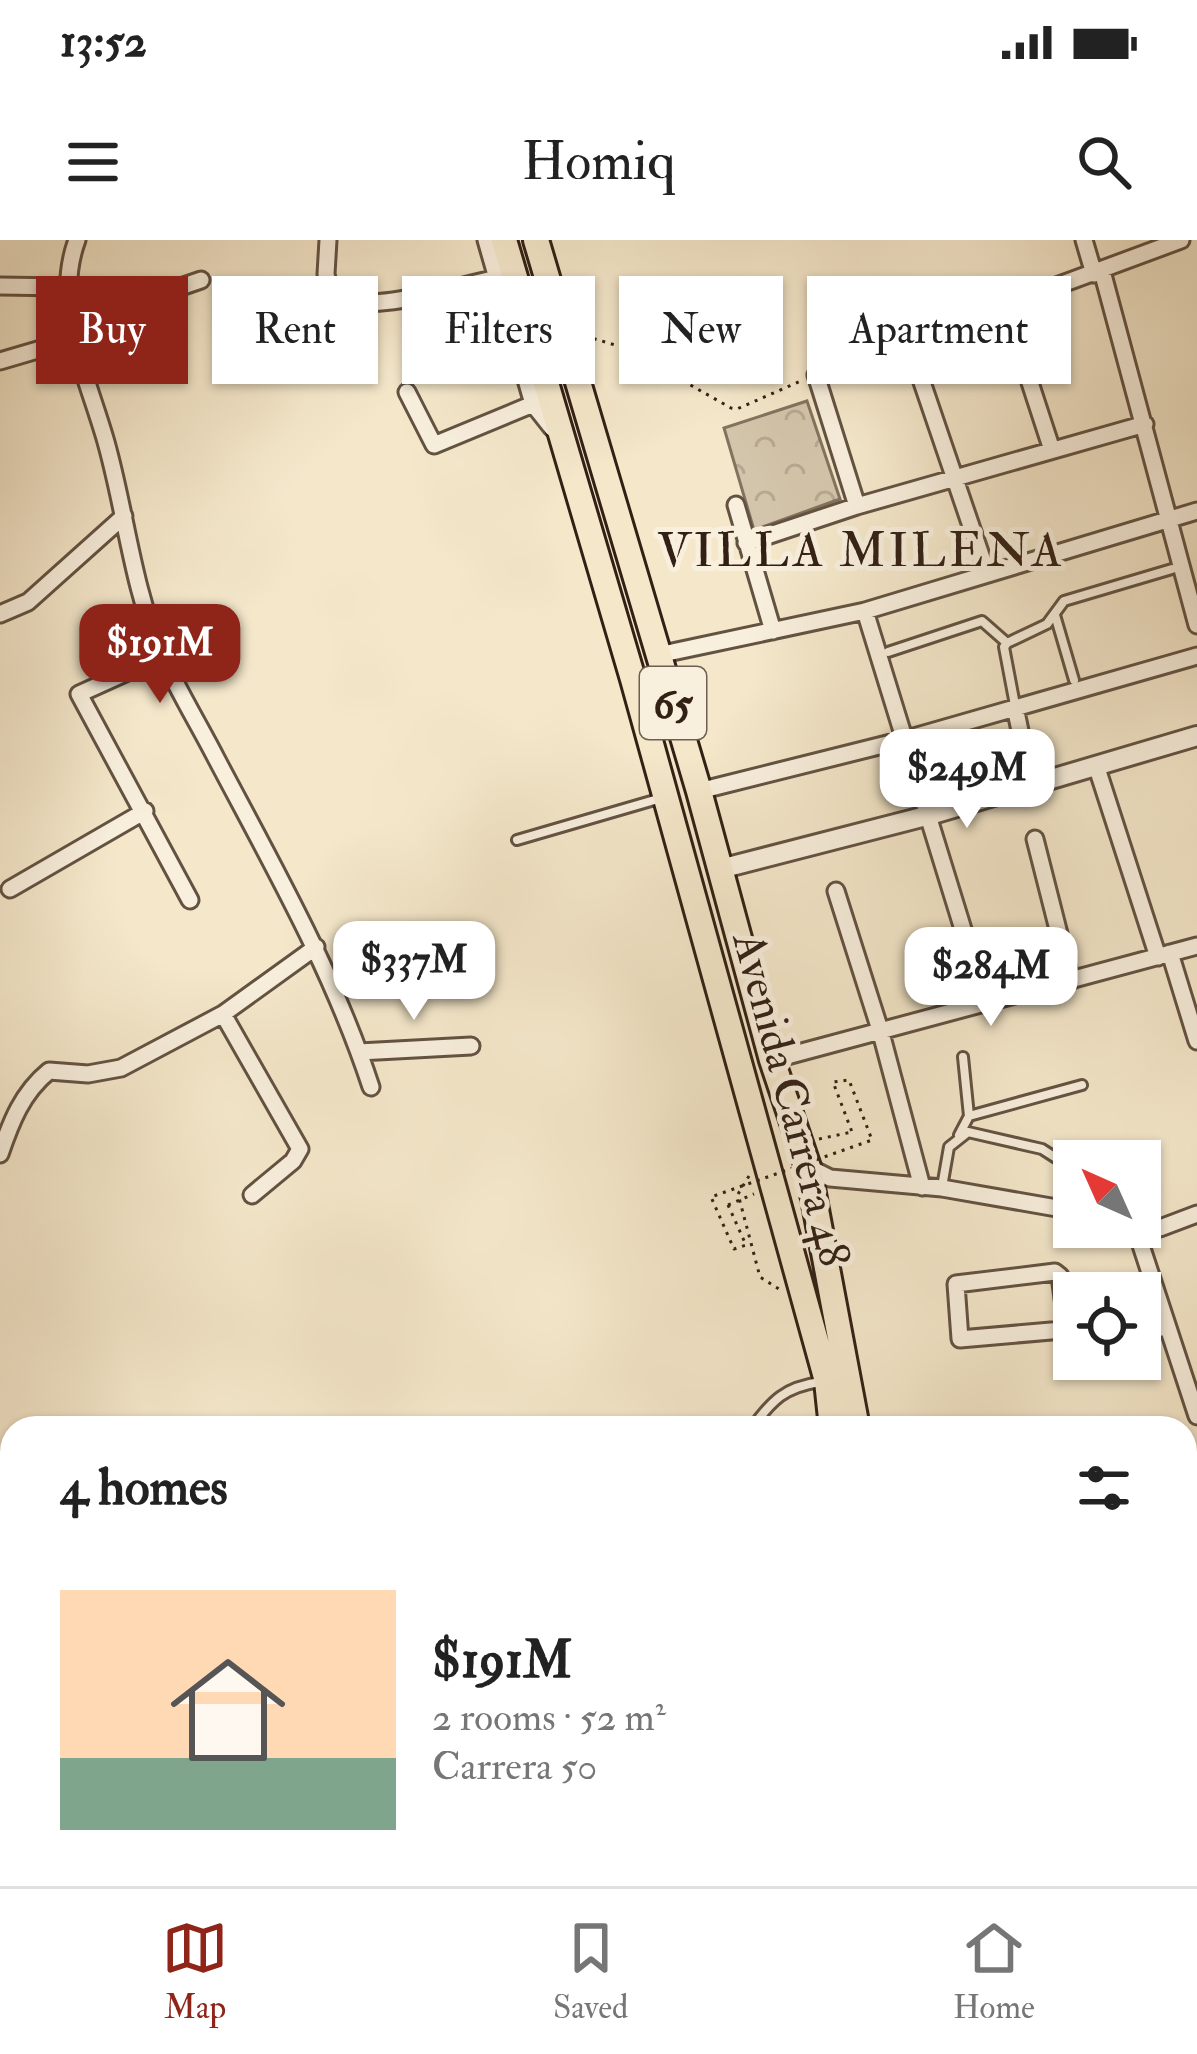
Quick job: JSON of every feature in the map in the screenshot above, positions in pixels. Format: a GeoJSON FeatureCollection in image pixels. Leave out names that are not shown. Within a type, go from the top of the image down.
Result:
{"type":"FeatureCollection","features":[{"type":"Feature","properties":{"kind":"main road","name":"Avenida Carrera 48"},"geometry":{"type":"LineString","coordinates":[[504,240],[666,797],[827,1381],[831,1416]]}},
{"type":"Feature","properties":{"kind":"main road","name":"Avenida Carrera 48"},"geometry":{"type":"LineString","coordinates":[[536,240],[546,276]]}},
{"type":"Feature","properties":{"kind":"main road","name":"Avenida Carrera 48"},"geometry":{"type":"LineString","coordinates":[[578,384],[699,791],[772,1060],[808,1167],[856,1416]]}},
{"type":"Feature","properties":{"kind":"street"},"geometry":{"type":"LineString","coordinates":[[68,276],[76,240]]}},
{"type":"Feature","properties":{"kind":"street"},"geometry":{"type":"LineString","coordinates":[[328,240],[326,274],[331,297],[364,304],[402,297]]}},
{"type":"Feature","properties":{"kind":"street"},"geometry":{"type":"LineString","coordinates":[[485,240],[496,276]]}},
{"type":"Feature","properties":{"kind":"street"},"geometry":{"type":"LineString","coordinates":[[1084,240],[1145,424],[1197,626]]}},
{"type":"Feature","properties":{"kind":"street"},"geometry":{"type":"LineString","coordinates":[[1071,282],[1181,240]]}},
{"type":"Feature","properties":{"kind":"street"},"geometry":{"type":"LineString","coordinates":[[188,286],[202,280]]}},
{"type":"Feature","properties":{"kind":"street"},"geometry":{"type":"LineString","coordinates":[[0,286],[36,287]]}},
{"type":"Feature","properties":{"kind":"street"},"geometry":{"type":"LineString","coordinates":[[0,361],[36,347]]}},
{"type":"Feature","properties":{"kind":"street"},"geometry":{"type":"LineString","coordinates":[[88,384],[124,516],[140,599],[163,656],[316,947],[371,1088]]}},
{"type":"Feature","properties":{"kind":"street"},"geometry":{"type":"LineString","coordinates":[[527,384],[533,404],[560,437]]}},
{"type":"Feature","properties":{"kind":"street"},"geometry":{"type":"LineString","coordinates":[[819,384],[857,506]]}},
{"type":"Feature","properties":{"kind":"street"},"geometry":{"type":"LineString","coordinates":[[923,384],[986,574]]}},
{"type":"Feature","properties":{"kind":"street"},"geometry":{"type":"LineString","coordinates":[[1030,384],[1052,450]]}},
{"type":"Feature","properties":{"kind":"street"},"geometry":{"type":"LineString","coordinates":[[407,392],[434,445],[533,404]]}},
{"type":"Feature","properties":{"kind":"street"},"geometry":{"type":"LineString","coordinates":[[746,543],[857,506],[1145,424]]}},
{"type":"Feature","properties":{"kind":"street"},"geometry":{"type":"LineString","coordinates":[[736,505],[773,631]]}},
{"type":"Feature","properties":{"kind":"street"},"geometry":{"type":"LineString","coordinates":[[658,655],[865,611],[1197,511]]}},
{"type":"Feature","properties":{"kind":"street"},"geometry":{"type":"LineString","coordinates":[[0,614],[28,602],[124,516]]}},
{"type":"Feature","properties":{"kind":"street"},"geometry":{"type":"LineString","coordinates":[[865,611],[986,1004]]}},
{"type":"Feature","properties":{"kind":"street"},"geometry":{"type":"LineString","coordinates":[[163,656],[80,694],[190,900]]}},
{"type":"Feature","properties":{"kind":"street"},"geometry":{"type":"LineString","coordinates":[[699,791],[903,740],[1197,656]]}},
{"type":"Feature","properties":{"kind":"street"},"geometry":{"type":"LineString","coordinates":[[1015,706],[1031,783]]}},
{"type":"Feature","properties":{"kind":"street"},"geometry":{"type":"LineString","coordinates":[[720,868],[926,816],[1197,736]]}},
{"type":"Feature","properties":{"kind":"street"},"geometry":{"type":"LineString","coordinates":[[1096,765],[1197,1041]]}},
{"type":"Feature","properties":{"kind":"street"},"geometry":{"type":"LineString","coordinates":[[10,889],[145,811]]}},
{"type":"Feature","properties":{"kind":"street"},"geometry":{"type":"LineString","coordinates":[[1035,839],[1071,981]]}},
{"type":"Feature","properties":{"kind":"street"},"geometry":{"type":"LineString","coordinates":[[836,891],[922,1187]]}},
{"type":"Feature","properties":{"kind":"street"},"geometry":{"type":"LineString","coordinates":[[772,1060],[1197,946]]}},
{"type":"Feature","properties":{"kind":"street"},"geometry":{"type":"LineString","coordinates":[[0,1154],[31,1085],[50,1071],[88,1074],[121,1068],[224,1014],[316,947]]}},
{"type":"Feature","properties":{"kind":"street"},"geometry":{"type":"LineString","coordinates":[[224,1014],[300,1149],[293,1161],[252,1195]]}},
{"type":"Feature","properties":{"kind":"street"},"geometry":{"type":"LineString","coordinates":[[359,1052],[471,1046]]}},
{"type":"Feature","properties":{"kind":"street"},"geometry":{"type":"LineString","coordinates":[[808,1167],[830,1178],[942,1189],[1053,1208]]}},
{"type":"Feature","properties":{"kind":"street"},"geometry":{"type":"LineString","coordinates":[[1161,1228],[1197,1214]]}},
{"type":"Feature","properties":{"kind":"street"},"geometry":{"type":"LineString","coordinates":[[1142,1248],[1197,1416]]}},
{"type":"Feature","properties":{"kind":"street"},"geometry":{"type":"LineString","coordinates":[[1055,1272],[1060,1276],[1070,1329],[960,1339],[956,1284],[1055,1272]]}},
{"type":"Feature","properties":{"kind":"lane"},"geometry":{"type":"LineString","coordinates":[[1006,643],[1042,628],[1064,601],[1172,569]]}},
{"type":"Feature","properties":{"kind":"lane"},"geometry":{"type":"LineString","coordinates":[[1054,614],[1074,680]]}},
{"type":"Feature","properties":{"kind":"lane"},"geometry":{"type":"LineString","coordinates":[[887,652],[982,622],[1006,643]]}},
{"type":"Feature","properties":{"kind":"lane"},"geometry":{"type":"LineString","coordinates":[[1006,643],[1015,706]]}},
{"type":"Feature","properties":{"kind":"lane"},"geometry":{"type":"LineString","coordinates":[[517,840],[621,806],[666,797]]}},
{"type":"Feature","properties":{"kind":"lane"},"geometry":{"type":"LineString","coordinates":[[942,1189],[949,1148],[969,1116],[963,1057]]}},
{"type":"Feature","properties":{"kind":"lane"},"geometry":{"type":"LineString","coordinates":[[969,1116],[1082,1085]]}},
{"type":"Feature","properties":{"kind":"lane"},"geometry":{"type":"LineString","coordinates":[[958,1137],[968,1132],[1042,1149],[1053,1156]]}},
{"type":"Feature","properties":{"kind":"lane"},"geometry":{"type":"LineString","coordinates":[[762,1416],[794,1385],[827,1381]]}},
{"type":"Feature","properties":{"kind":"path"},"geometry":{"type":"LineString","coordinates":[[595,339],[625,347],[730,408],[807,379]]}},
{"type":"Feature","properties":{"kind":"path"},"geometry":{"type":"LineString","coordinates":[[774,1188],[728,1205],[746,1244],[734,1249],[711,1197],[872,1140],[849,1080],[833,1082],[852,1132]]}},
{"type":"Feature","properties":{"kind":"green space"},"geometry":{"type":"Polygon","coordinates":[[[807,401],[840,499],[754,530],[724,428],[807,401]]]}},
{"type":"Feature","properties":{"kind":"district","name":"VILLA MILENA"},"geometry":{"type":"Point","coordinates":[861,549]}}]}
